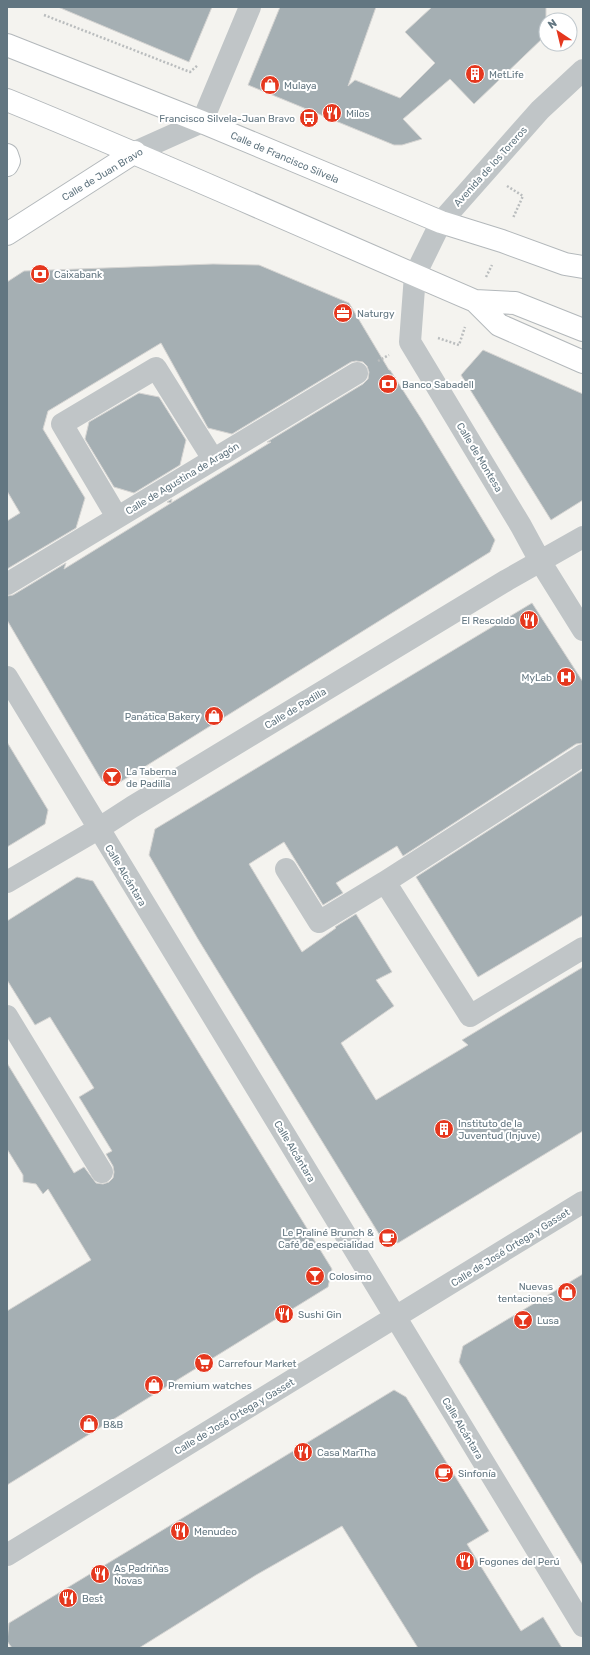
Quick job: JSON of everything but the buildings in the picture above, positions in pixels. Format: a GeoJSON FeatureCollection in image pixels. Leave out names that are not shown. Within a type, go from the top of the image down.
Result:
{"type":"FeatureCollection","features":[{"type":"Feature","properties":{"kind":"main road","name":"Calle de Francisco Silvela"},"geometry":{"type":"LineString","coordinates":[[7,44],[202,122],[441,222],[574,266],[583,280]]}},
{"type":"Feature","properties":{"kind":"main road"},"geometry":{"type":"LineString","coordinates":[[7,100],[135,152],[225,193],[475,301],[515,303],[583,330]]}},
{"type":"Feature","properties":{"kind":"main road","name":"Calle de Juan Bravo"},"geometry":{"type":"LineString","coordinates":[[7,234],[135,152]]}},
{"type":"Feature","properties":{"kind":"main road"},"geometry":{"type":"LineString","coordinates":[[7,155],[9,161],[7,165]]}},
{"type":"Feature","properties":{"kind":"main road"},"geometry":{"type":"LineString","coordinates":[[475,301],[500,326],[583,362]]}},
{"type":"Feature","properties":{"kind":"street"},"geometry":{"type":"LineString","coordinates":[[202,122],[250,7]]}},
{"type":"Feature","properties":{"kind":"street","name":"Avenida de los Toreros"},"geometry":{"type":"LineString","coordinates":[[415,275],[441,222],[540,110],[583,70]]}},
{"type":"Feature","properties":{"kind":"street","name":"Calle de Juan Bravo"},"geometry":{"type":"LineString","coordinates":[[135,152],[202,122]]}},
{"type":"Feature","properties":{"kind":"street"},"geometry":{"type":"LineString","coordinates":[[410,336],[415,275]]}},
{"type":"Feature","properties":{"kind":"street","name":"Calle de Montesa"},"geometry":{"type":"LineString","coordinates":[[410,336],[540,561],[583,630]]}},
{"type":"Feature","properties":{"kind":"street"},"geometry":{"type":"LineString","coordinates":[[117,517],[62,424],[156,368],[212,459]]}},
{"type":"Feature","properties":{"kind":"street","name":"Calle de Agustina de Aragón"},"geometry":{"type":"LineString","coordinates":[[7,584],[212,459],[357,373]]}},
{"type":"Feature","properties":{"kind":"street","name":"Calle de Padilla"},"geometry":{"type":"LineString","coordinates":[[7,882],[98,829],[214,757],[540,561],[583,537]]}},
{"type":"Feature","properties":{"kind":"street","name":"Calle Alcántara"},"geometry":{"type":"LineString","coordinates":[[7,676],[98,829],[583,1626]]}},
{"type":"Feature","properties":{"kind":"street"},"geometry":{"type":"LineString","coordinates":[[286,869],[319,922],[385,882],[583,755]]}},
{"type":"Feature","properties":{"kind":"street"},"geometry":{"type":"LineString","coordinates":[[385,882],[470,1016],[583,948]]}},
{"type":"Feature","properties":{"kind":"street"},"geometry":{"type":"LineString","coordinates":[[7,1016],[102,1172]]}},
{"type":"Feature","properties":{"kind":"street","name":"Calle de José Ortega y Gasset"},"geometry":{"type":"LineString","coordinates":[[7,1555],[583,1202]]}},
{"type":"Feature","properties":{"kind":"path"},"geometry":{"type":"LineString","coordinates":[[44,15],[190,72],[207,56],[227,63]]}},
{"type":"Feature","properties":{"kind":"path"},"geometry":{"type":"LineString","coordinates":[[357,373],[410,336],[459,345],[475,301],[523,196],[485,173]]}},
{"type":"Feature","properties":{"kind":"place","name":"MetLife"},"geometry":{"type":"Point","coordinates":[475,74]}},
{"type":"Feature","properties":{"kind":"place","name":"Mulaya"},"geometry":{"type":"Point","coordinates":[270,85]}},
{"type":"Feature","properties":{"kind":"place","name":"Milos"},"geometry":{"type":"Point","coordinates":[332,113]}},
{"type":"Feature","properties":{"kind":"place","name":"Francisco Silvela-Juan Bravo"},"geometry":{"type":"Point","coordinates":[309,118]}},
{"type":"Feature","properties":{"kind":"place","name":"Caixabank"},"geometry":{"type":"Point","coordinates":[40,274]}},
{"type":"Feature","properties":{"kind":"place","name":"Naturgy"},"geometry":{"type":"Point","coordinates":[343,313]}},
{"type":"Feature","properties":{"kind":"place","name":"Banco Sabadell"},"geometry":{"type":"Point","coordinates":[388,384]}},
{"type":"Feature","properties":{"kind":"place","name":"El Rescoldo"},"geometry":{"type":"Point","coordinates":[529,620]}},
{"type":"Feature","properties":{"kind":"place","name":"MyLab"},"geometry":{"type":"Point","coordinates":[566,677]}},
{"type":"Feature","properties":{"kind":"place","name":"Panática Bakery"},"geometry":{"type":"Point","coordinates":[214,716]}},
{"type":"Feature","properties":{"kind":"place","name":"La Taberna de Padilla"},"geometry":{"type":"Point","coordinates":[112,777]}},
{"type":"Feature","properties":{"kind":"place","name":"Instituto de la Juventud (Injuve)"},"geometry":{"type":"Point","coordinates":[444,1129]}},
{"type":"Feature","properties":{"kind":"place","name":"Le Praliné Brunch & Café de especialidad"},"geometry":{"type":"Point","coordinates":[388,1238]}},
{"type":"Feature","properties":{"kind":"place","name":"Colosimo"},"geometry":{"type":"Point","coordinates":[315,1276]}},
{"type":"Feature","properties":{"kind":"place","name":"Nuevas tentaciones"},"geometry":{"type":"Point","coordinates":[567,1292]}},
{"type":"Feature","properties":{"kind":"place","name":"Sushi Gin"},"geometry":{"type":"Point","coordinates":[284,1314]}},
{"type":"Feature","properties":{"kind":"place","name":"Lusa"},"geometry":{"type":"Point","coordinates":[523,1320]}},
{"type":"Feature","properties":{"kind":"place","name":"Carrefour Market"},"geometry":{"type":"Point","coordinates":[204,1363]}},
{"type":"Feature","properties":{"kind":"place","name":"Premium watches"},"geometry":{"type":"Point","coordinates":[154,1385]}},
{"type":"Feature","properties":{"kind":"place","name":"B&B"},"geometry":{"type":"Point","coordinates":[89,1424]}},
{"type":"Feature","properties":{"kind":"place","name":"Casa MarTha"},"geometry":{"type":"Point","coordinates":[303,1452]}},
{"type":"Feature","properties":{"kind":"place","name":"Sinfonía"},"geometry":{"type":"Point","coordinates":[444,1473]}},
{"type":"Feature","properties":{"kind":"place","name":"Menudeo"},"geometry":{"type":"Point","coordinates":[180,1531]}},
{"type":"Feature","properties":{"kind":"place","name":"Fogones del Perú"},"geometry":{"type":"Point","coordinates":[465,1561]}},
{"type":"Feature","properties":{"kind":"place","name":"As Padriñas Novas"},"geometry":{"type":"Point","coordinates":[100,1574]}},
{"type":"Feature","properties":{"kind":"place","name":"Best"},"geometry":{"type":"Point","coordinates":[68,1598]}}]}
